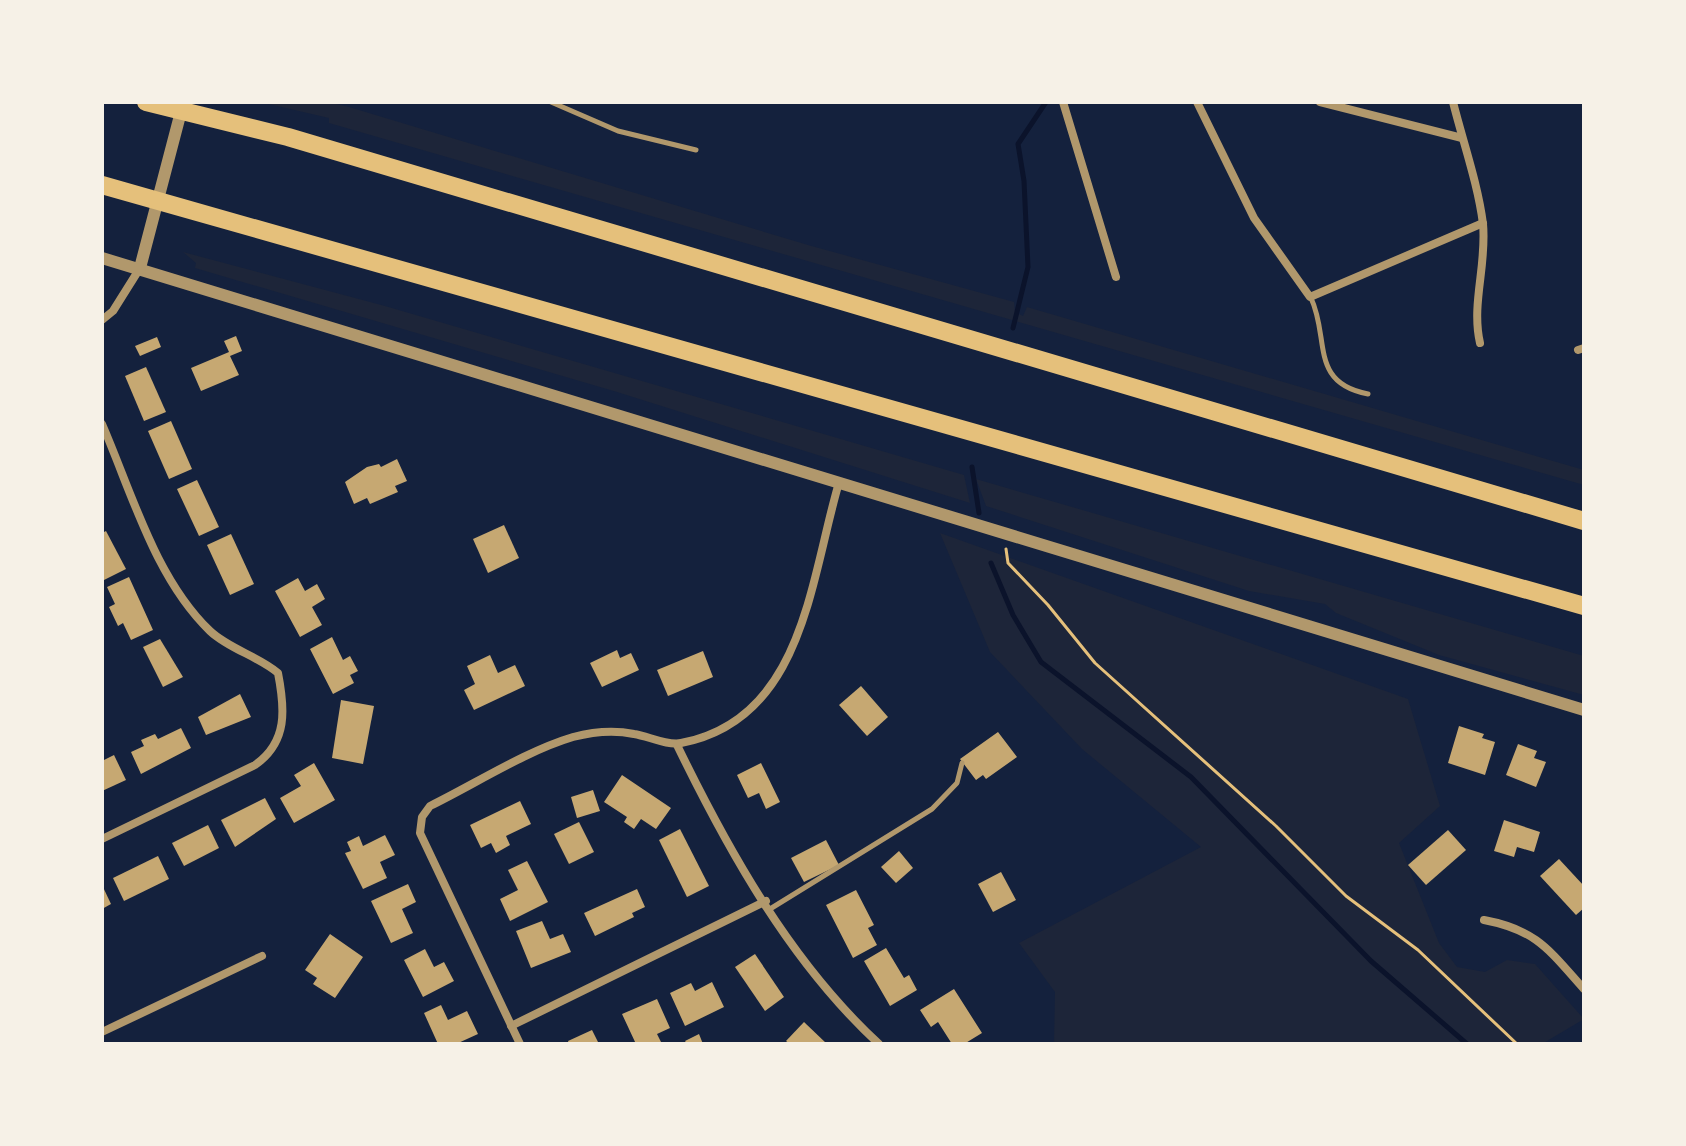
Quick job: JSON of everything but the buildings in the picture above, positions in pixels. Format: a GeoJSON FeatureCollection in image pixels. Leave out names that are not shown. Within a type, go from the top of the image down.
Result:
{"type":"FeatureCollection","features":[{"type":"Feature","properties":{"kind":"highway"},"geometry":{"type":"LineString","coordinates":[[146,102],[288,137],[1584,521]]}},
{"type":"Feature","properties":{"kind":"highway"},"geometry":{"type":"LineString","coordinates":[[102,185],[1584,606]]}},
{"type":"Feature","properties":{"kind":"street"},"geometry":{"type":"LineString","coordinates":[[102,320],[113,311],[140,268],[184,102]]}},
{"type":"Feature","properties":{"kind":"street"},"geometry":{"type":"LineString","coordinates":[[1063,102],[1116,277]]}},
{"type":"Feature","properties":{"kind":"street"},"geometry":{"type":"LineString","coordinates":[[1197,102],[1254,218],[1310,297],[1483,223]]}},
{"type":"Feature","properties":{"kind":"street"},"geometry":{"type":"LineString","coordinates":[[1320,102],[1462,138]]}},
{"type":"Feature","properties":{"kind":"street"},"geometry":{"type":"LineString","coordinates":[[1453,102],[1483,223],[1483,271],[1475,321],[1480,343]]}},
{"type":"Feature","properties":{"kind":"street"},"geometry":{"type":"LineString","coordinates":[[102,258],[838,486],[1584,710]]}},
{"type":"Feature","properties":{"kind":"street"},"geometry":{"type":"LineString","coordinates":[[102,424],[165,569],[188,608],[214,634],[261,658],[278,673],[284,703],[282,723],[271,753],[255,765],[102,839]]}},
{"type":"Feature","properties":{"kind":"street"},"geometry":{"type":"LineString","coordinates":[[520,1044],[420,833],[422,817],[430,806],[574,737],[632,733],[677,745],[747,716],[778,677],[800,633],[838,486]]}},
{"type":"Feature","properties":{"kind":"street"},"geometry":{"type":"LineString","coordinates":[[677,745],[716,824],[804,961],[849,1016],[879,1044]]}},
{"type":"Feature","properties":{"kind":"street"},"geometry":{"type":"LineString","coordinates":[[511,1026],[768,905]]}},
{"type":"Feature","properties":{"kind":"street"},"geometry":{"type":"LineString","coordinates":[[1484,920],[1516,926],[1541,942],[1584,989]]}},
{"type":"Feature","properties":{"kind":"street"},"geometry":{"type":"LineString","coordinates":[[102,1032],[262,956]]}},
{"type":"Feature","properties":{"kind":"lane"},"geometry":{"type":"LineString","coordinates":[[551,102],[607,127],[696,150]]}},
{"type":"Feature","properties":{"kind":"lane"},"geometry":{"type":"LineString","coordinates":[[1310,297],[1317,311],[1326,367],[1335,379],[1368,394]]}},
{"type":"Feature","properties":{"kind":"lane"},"geometry":{"type":"LineString","coordinates":[[768,905],[932,809],[957,783],[962,763]]}},
{"type":"Feature","properties":{"kind":"path"},"geometry":{"type":"LineString","coordinates":[[1005,543],[1008,563],[1048,605],[1095,663],[1266,816],[1346,896],[1418,950],[1517,1044]]}},
{"type":"Feature","properties":{"kind":"shaded area"},"geometry":{"type":"Polygon","coordinates":[[[260,102],[328,102],[349,107],[808,245],[1014,302],[1015,312],[1023,316],[1027,307],[1584,470],[1584,485],[329,123],[329,118],[260,102]]]}},
{"type":"Feature","properties":{"kind":"shaded area"},"geometry":{"type":"Polygon","coordinates":[[[183,252],[385,306],[964,475],[970,503],[617,392],[195,268],[196,263],[183,252]]]}},
{"type":"Feature","properties":{"kind":"shaded area"},"geometry":{"type":"Polygon","coordinates":[[[976,479],[1584,656],[1584,695],[1439,655],[1336,613],[1325,604],[1249,591],[986,506],[976,479]]]}},
{"type":"Feature","properties":{"kind":"shaded area"},"geometry":{"type":"Polygon","coordinates":[[[940,533],[1408,699],[1440,806],[1399,843],[1439,943],[1457,967],[1485,972],[1507,960],[1535,964],[1584,1019],[1542,1044],[1054,1044],[1055,992],[1019,943],[1201,847],[1082,749],[990,652],[940,533]]]}},
{"type":"Feature","properties":{"kind":"waterway"},"geometry":{"type":"LineString","coordinates":[[1013,328],[1028,267],[1024,181],[1018,144],[1046,102]]}},
{"type":"Feature","properties":{"kind":"waterway"},"geometry":{"type":"LineString","coordinates":[[972,467],[979,513]]}},
{"type":"Feature","properties":{"kind":"waterway"},"geometry":{"type":"LineString","coordinates":[[991,563],[1013,615],[1041,662],[1191,777],[1371,961],[1467,1044]]}}]}
